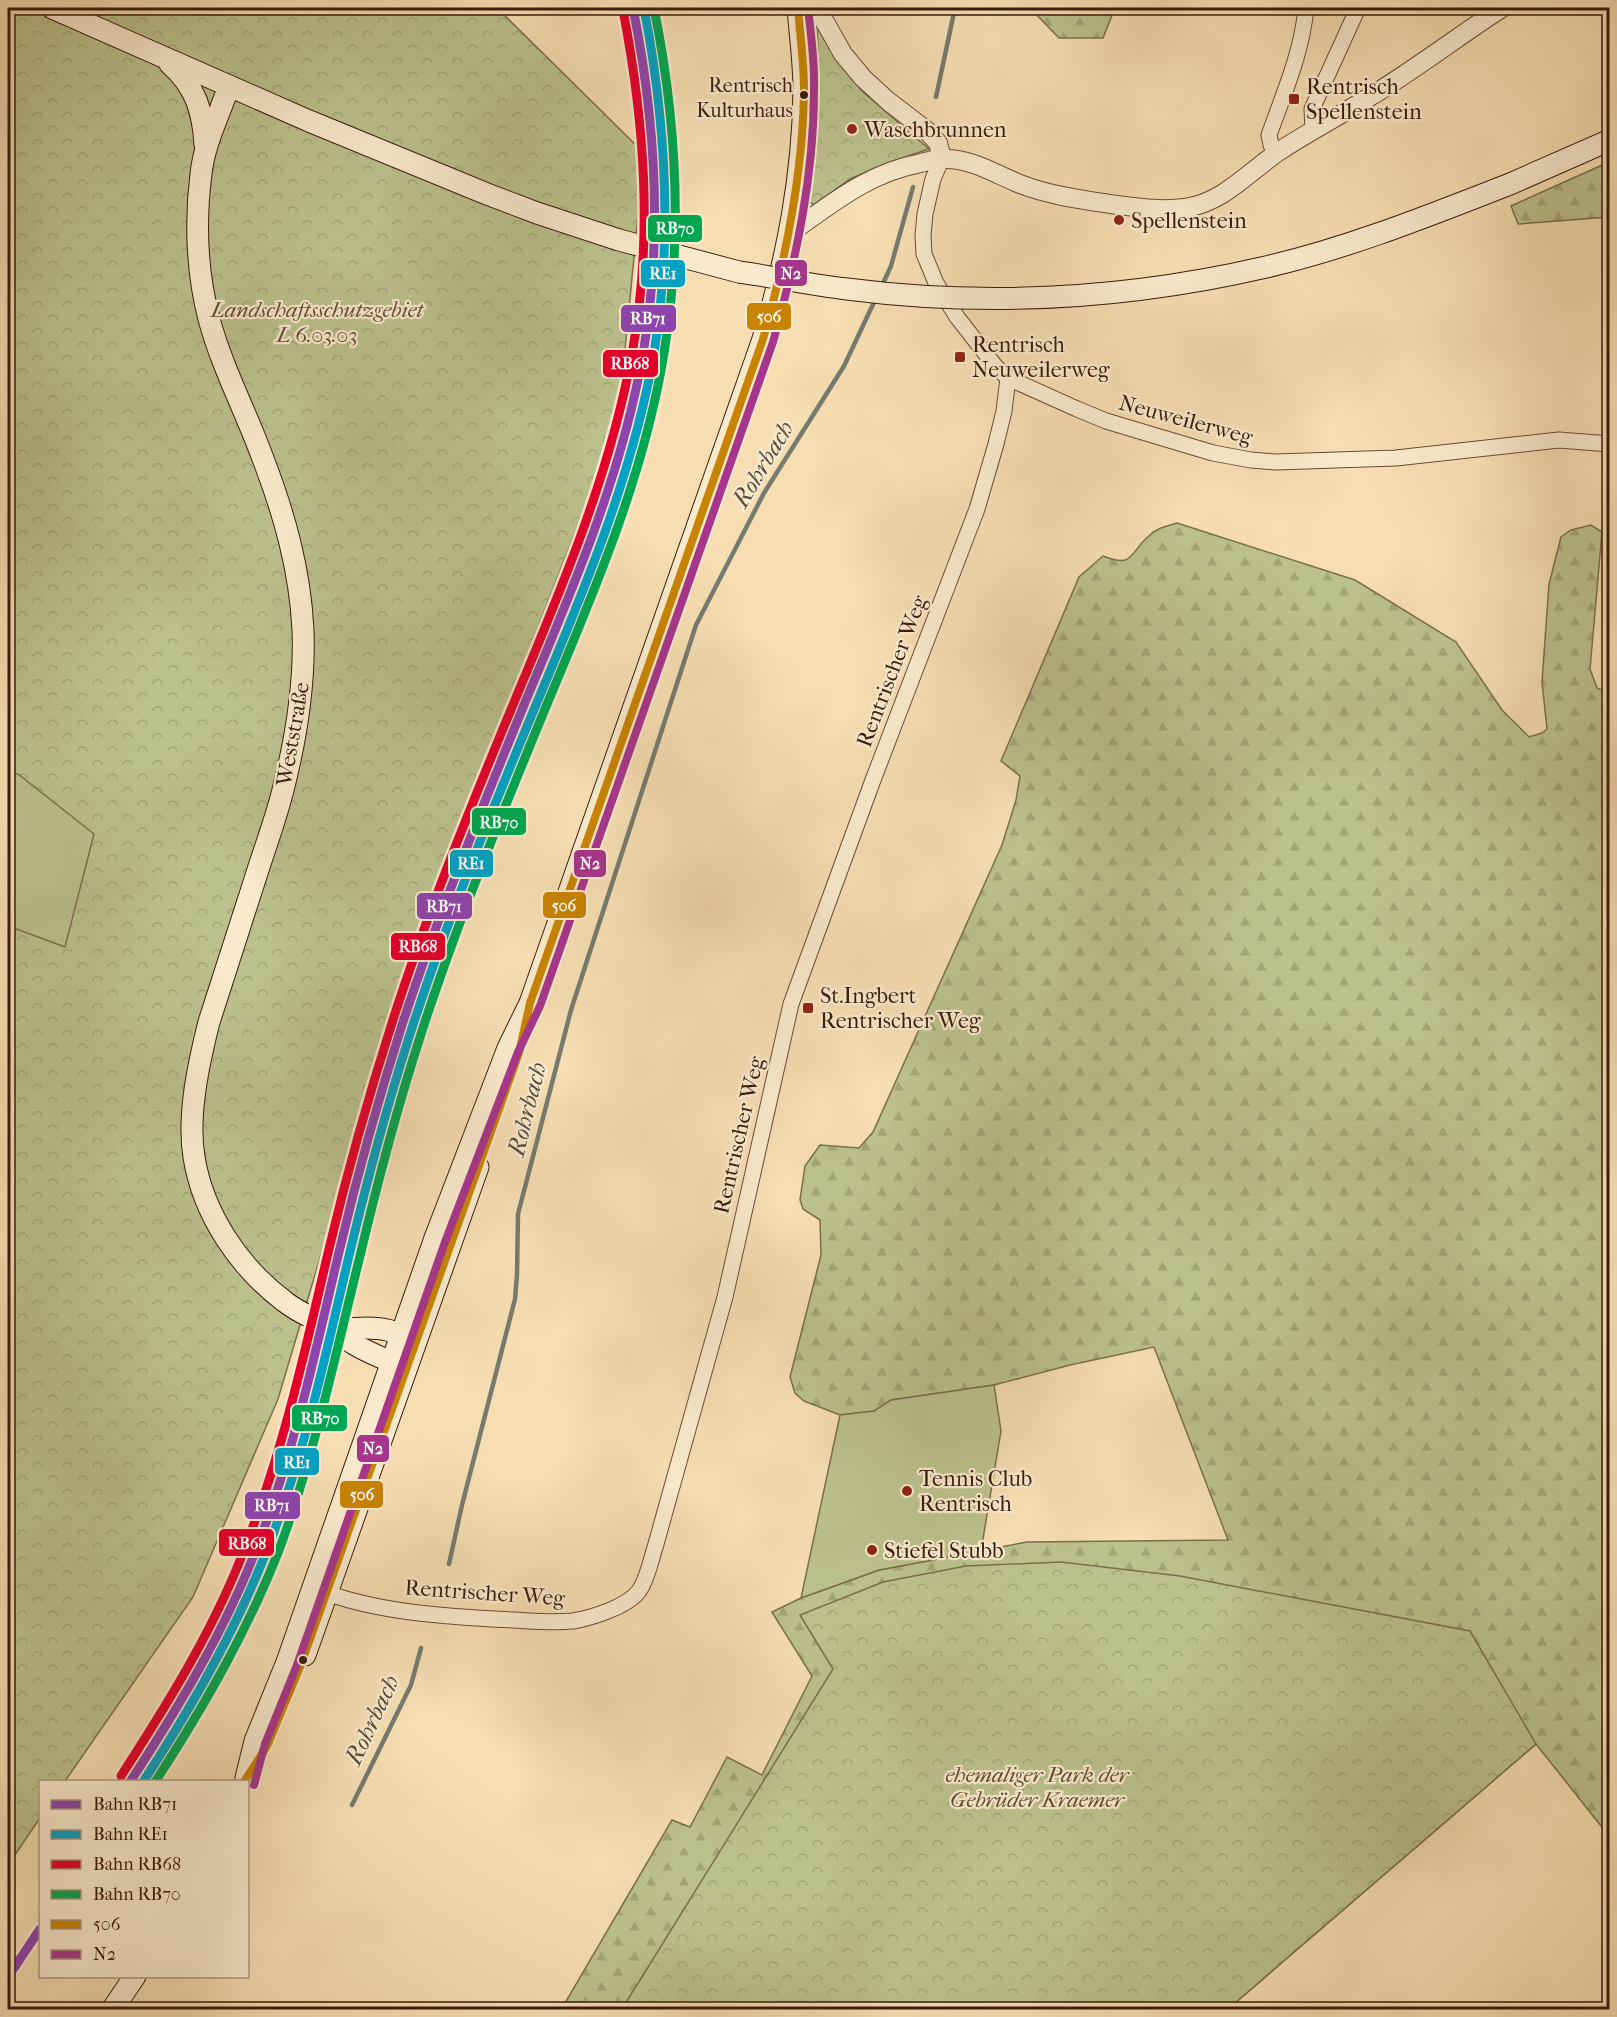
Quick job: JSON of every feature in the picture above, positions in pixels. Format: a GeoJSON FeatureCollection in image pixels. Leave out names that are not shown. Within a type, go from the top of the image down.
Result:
{"type":"FeatureCollection","features":[{"type":"Feature","properties":{"kind":"main road"},"geometry":{"type":"LineString","coordinates":[[52,8],[309,121],[497,198],[619,240],[688,259],[739,272],[848,289],[936,296],[1030,298],[1127,292],[1192,283],[1267,267],[1368,237],[1510,184],[1610,140]]}},
{"type":"Feature","properties":{"kind":"main road"},"geometry":{"type":"LineString","coordinates":[[321,1591],[508,1048],[530,1004],[763,339],[779,284],[798,178],[804,87],[798,8]]}},
{"type":"Feature","properties":{"kind":"main road"},"geometry":{"type":"LineString","coordinates":[[160,56],[177,70],[198,102],[204,122],[206,149]]}},
{"type":"Feature","properties":{"kind":"main road","name":"Weststraße"},"geometry":{"type":"LineString","coordinates":[[229,86],[206,149],[201,173],[198,243],[202,280],[209,319],[285,519],[298,585],[303,630],[303,668],[299,706],[283,790],[209,1022],[201,1054],[194,1108],[194,1156],[201,1185],[228,1242],[266,1287],[307,1317],[336,1330],[352,1343],[391,1362]]}},
{"type":"Feature","properties":{"kind":"main road","name":"Weststraße"},"geometry":{"type":"LineString","coordinates":[[336,1330],[374,1328],[406,1342]]}},
{"type":"Feature","properties":{"kind":"main road"},"geometry":{"type":"LineString","coordinates":[[245,1780],[267,1746],[300,1667],[391,1362],[402,1359],[406,1342]]}},
{"type":"Feature","properties":{"kind":"main road"},"geometry":{"type":"LineString","coordinates":[[112,2010],[134,1978]]}},
{"type":"Feature","properties":{"kind":"street"},"geometry":{"type":"LineString","coordinates":[[812,8],[821,15],[843,54],[863,78],[927,131],[938,143],[942,158]]}},
{"type":"Feature","properties":{"kind":"street"},"geometry":{"type":"LineString","coordinates":[[1277,153],[1271,144],[1269,135],[1296,58],[1306,8]]}},
{"type":"Feature","properties":{"kind":"street"},"geometry":{"type":"LineString","coordinates":[[1313,130],[1312,109],[1358,8]]}},
{"type":"Feature","properties":{"kind":"street"},"geometry":{"type":"LineString","coordinates":[[790,232],[851,189],[889,171],[942,158],[978,165],[1020,184],[1053,195],[1148,209],[1187,207],[1207,202],[1225,193],[1277,153],[1371,96],[1502,8]]}},
{"type":"Feature","properties":{"kind":"street","name":"Neuweilerweg"},"geometry":{"type":"LineString","coordinates":[[942,158],[933,179],[925,214],[924,254],[928,267],[957,317],[987,356],[1008,378],[1106,421],[1213,453],[1251,460],[1296,462],[1396,458],[1559,440],[1610,444]]}},
{"type":"Feature","properties":{"kind":"street","name":"Rentrischer Weg"},"geometry":{"type":"LineString","coordinates":[[321,1591],[366,1604],[404,1611],[481,1619],[547,1622],[571,1621],[600,1614],[616,1607],[638,1592],[656,1544],[725,1297],[791,1004],[873,780],[977,509],[1004,411],[1008,378]]}},
{"type":"Feature","properties":{"kind":"green space","name":"Landschaftsschutzgebiet L 6.03.03"},"geometry":{"type":"Polygon","coordinates":[[[8,8],[497,8],[644,153],[618,423],[413,946],[278,1399],[193,1597],[66,1780],[39,1780],[39,1819],[8,1865],[8,8]]]}},
{"type":"Feature","properties":{"kind":"green space"},"geometry":{"type":"Polygon","coordinates":[[[1030,8],[1115,8],[1103,38],[1059,38],[1030,8]]]}},
{"type":"Feature","properties":{"kind":"green space","name":"Waschbrunnen"},"geometry":{"type":"Polygon","coordinates":[[[817,27],[821,28],[830,49],[862,91],[929,149],[887,163],[850,179],[814,205],[809,201],[816,158],[819,114],[817,27]]]}},
{"type":"Feature","properties":{"kind":"green space"},"geometry":{"type":"Polygon","coordinates":[[[1609,162],[1609,217],[1518,224],[1511,206],[1609,162]]]}},
{"type":"Feature","properties":{"kind":"green space"},"geometry":{"type":"Polygon","coordinates":[[[1177,523],[1355,580],[1456,642],[1502,710],[1529,737],[1547,729],[1542,682],[1549,584],[1561,537],[1571,530],[1591,525],[1602,532],[1590,669],[1597,688],[1610,693],[1609,1836],[1536,1744],[1228,2009],[574,2010],[565,2003],[672,1820],[690,1827],[727,1757],[762,1775],[812,1676],[772,1612],[801,1598],[879,1570],[1027,1542],[1228,1540],[1154,1347],[1070,1365],[994,1385],[891,1400],[875,1411],[840,1415],[804,1401],[795,1393],[790,1377],[821,1255],[820,1220],[803,1209],[800,1200],[805,1166],[820,1145],[859,1148],[873,1132],[1002,845],[1016,800],[1020,776],[1001,761],[1079,577],[1103,556],[1113,560],[1126,560],[1153,533],[1177,523]]]}},
{"type":"Feature","properties":{"kind":"green space"},"geometry":{"type":"Polygon","coordinates":[[[8,773],[18,774],[94,834],[65,947],[8,926],[8,773]]]}},
{"type":"Feature","properties":{"kind":"green space","name":"Tennis Club Rentrisch"},"geometry":{"type":"Polygon","coordinates":[[[994,1385],[1001,1431],[981,1551],[879,1570],[801,1598],[840,1415],[874,1411],[891,1400],[994,1385]]]}},
{"type":"Feature","properties":{"kind":"green space","name":"ehemaliger Park der Gebrüder Kraemer"},"geometry":{"type":"Polygon","coordinates":[[[1061,1562],[1180,1576],[1470,1631],[1536,1744],[1228,2009],[622,2009],[833,1669],[800,1615],[883,1582],[966,1566],[1061,1562]]]}},
{"type":"Feature","properties":{"kind":"waterway","name":"Rohrbach"},"geometry":{"type":"LineString","coordinates":[[936,97],[955,8]]}},
{"type":"Feature","properties":{"kind":"waterway","name":"Rohrbach"},"geometry":{"type":"LineString","coordinates":[[881,288],[891,266],[913,187]]}},
{"type":"Feature","properties":{"kind":"waterway","name":"Rohrbach"},"geometry":{"type":"LineString","coordinates":[[449,1564],[515,1299],[518,1214],[571,1010],[696,625],[764,493],[844,366],[876,298]]}},
{"type":"Feature","properties":{"kind":"waterway","name":"Rohrbach"},"geometry":{"type":"LineString","coordinates":[[352,1805],[411,1685],[421,1648]]}},
{"type":"Feature","properties":{"kind":"rail line","name":"RB71"},"geometry":{"type":"LineString","coordinates":[[131,1780],[167,1724],[217,1635],[246,1574],[272,1507],[294,1435],[361,1167],[402,1025],[461,862],[578,573],[622,443],[643,354],[649,311],[655,224],[652,137],[633,8]]}},
{"type":"Feature","properties":{"kind":"rail line","name":"RE1"},"geometry":{"type":"LineString","coordinates":[[144,1780],[195,1698],[226,1640],[267,1550],[280,1515],[313,1406],[369,1175],[410,1034],[471,866],[590,573],[634,443],[654,353],[664,266],[665,223],[658,94],[644,8]]}},
{"type":"Feature","properties":{"kind":"rail line","name":"RB70"},"geometry":{"type":"LineString","coordinates":[[156,1780],[190,1726],[238,1640],[279,1550],[292,1515],[332,1370],[380,1175],[421,1034],[480,870],[598,579],[644,445],[664,353],[674,266],[675,223],[675,180],[668,94],[654,8]]}},
{"type":"Feature","properties":{"kind":"rail line","name":"RB68"},"geometry":{"type":"LineString","coordinates":[[121,1776],[175,1690],[208,1630],[237,1569],[262,1502],[284,1431],[351,1164],[406,982],[466,820],[567,573],[611,443],[632,354],[643,268],[644,182],[641,139],[637,96],[623,10]]}},
{"type":"Feature","properties":{"kind":"rail line","name":"RB71"},"geometry":{"type":"LineString","coordinates":[[8,1977],[39,1930]]}},
{"type":"Feature","properties":{"kind":"transit line","name":"506"},"geometry":{"type":"LineString","coordinates":[[245,1780],[267,1746],[300,1667],[519,1053],[530,1003],[763,339],[786,247],[797,185],[804,90],[798,8]]}},
{"type":"Feature","properties":{"kind":"transit line","name":"N2"},"geometry":{"type":"LineString","coordinates":[[254,1785],[265,1744],[297,1665],[445,1242],[518,1052],[540,1006],[773,342],[796,249],[811,154],[814,80],[808,8]]}},
{"type":"Feature","properties":{"kind":"place","name":"Rentrisch Kulturhaus"},"geometry":{"type":"Point","coordinates":[804,95]}},
{"type":"Feature","properties":{"kind":"place","name":"Rentrisch Spellenstein"},"geometry":{"type":"Point","coordinates":[1294,99]}},
{"type":"Feature","properties":{"kind":"place","name":"Waschbrunnen"},"geometry":{"type":"Point","coordinates":[852,129]}},
{"type":"Feature","properties":{"kind":"place","name":"Spellenstein"},"geometry":{"type":"Point","coordinates":[1119,220]}},
{"type":"Feature","properties":{"kind":"place","name":"Rentrisch Neuweilerweg"},"geometry":{"type":"Point","coordinates":[960,357]}},
{"type":"Feature","properties":{"kind":"place","name":"St.Ingbert Rentrischer Weg"},"geometry":{"type":"Point","coordinates":[808,1008]}},
{"type":"Feature","properties":{"kind":"place","name":"Tennis Club Rentrisch"},"geometry":{"type":"Point","coordinates":[907,1491]}},
{"type":"Feature","properties":{"kind":"place","name":"Stiefel Stubb"},"geometry":{"type":"Point","coordinates":[872,1550]}}]}
